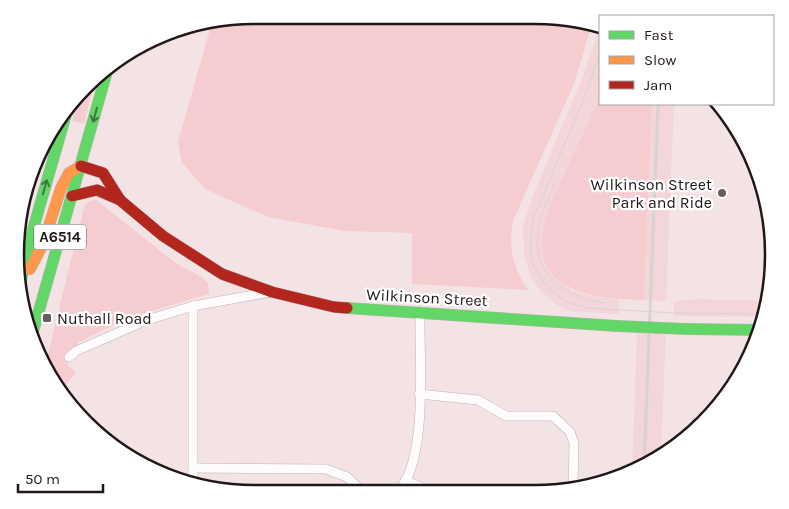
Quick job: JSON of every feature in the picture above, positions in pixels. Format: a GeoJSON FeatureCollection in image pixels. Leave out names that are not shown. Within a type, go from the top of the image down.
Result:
{"type":"FeatureCollection","features":[{"type":"Feature","properties":{"kind":"main road","name":"A6514"},"geometry":{"type":"LineString","coordinates":[[35,325],[105,78]]}},
{"type":"Feature","properties":{"kind":"main road","name":"A6514"},"geometry":{"type":"LineString","coordinates":[[24,268],[30,240],[64,125]]}},
{"type":"Feature","properties":{"kind":"main road","name":"Wilkinson Street"},"geometry":{"type":"LineString","coordinates":[[81,166],[102,173],[120,200],[163,236],[222,274],[272,292],[334,308],[617,326],[753,330]]}},
{"type":"Feature","properties":{"kind":"main road"},"geometry":{"type":"LineString","coordinates":[[25,277],[42,244],[61,188],[69,173],[81,166]]}},
{"type":"Feature","properties":{"kind":"main road","name":"Wilkinson Street"},"geometry":{"type":"LineString","coordinates":[[72,196],[90,190],[97,190],[120,200]]}},
{"type":"Feature","properties":{"kind":"street"},"geometry":{"type":"LineString","coordinates":[[69,357],[147,320],[194,306],[272,292]]}},
{"type":"Feature","properties":{"kind":"street"},"geometry":{"type":"LineString","coordinates":[[193,476],[194,306]]}},
{"type":"Feature","properties":{"kind":"street"},"geometry":{"type":"LineString","coordinates":[[402,485],[414,460],[419,440],[420,314]]}},
{"type":"Feature","properties":{"kind":"street"},"geometry":{"type":"LineString","coordinates":[[419,394],[478,400],[506,416],[553,416],[570,432],[574,443],[573,482]]}},
{"type":"Feature","properties":{"kind":"street"},"geometry":{"type":"LineString","coordinates":[[193,468],[326,469],[347,477],[356,485]]}},
{"type":"Feature","properties":{"kind":"street"},"geometry":{"type":"LineString","coordinates":[[405,480],[416,485]]}},
{"type":"Feature","properties":{"kind":"shaded area"},"geometry":{"type":"Polygon","coordinates":[[[239,24],[550,24],[590,31],[574,84],[513,221],[511,239],[513,257],[528,290],[412,284],[412,233],[345,231],[268,217],[205,189],[182,163],[178,142],[210,28],[239,24]]]}},
{"type":"Feature","properties":{"kind":"shaded area"},"geometry":{"type":"Polygon","coordinates":[[[599,33],[599,99],[549,207],[551,273],[571,290],[619,300],[619,314],[569,311],[557,305],[541,292],[531,277],[524,255],[523,226],[532,198],[599,33]]]}},
{"type":"Feature","properties":{"kind":"shaded area"},"geometry":{"type":"Polygon","coordinates":[[[93,90],[84,124],[72,121],[75,109],[93,90]]]}},
{"type":"Feature","properties":{"kind":"shaded area"},"geometry":{"type":"Polygon","coordinates":[[[599,99],[599,105],[652,105],[644,300],[599,296],[579,291],[562,283],[550,271],[543,255],[542,234],[549,207],[599,99]]]}},
{"type":"Feature","properties":{"kind":"shaded area"},"geometry":{"type":"Polygon","coordinates":[[[652,105],[674,105],[666,301],[644,300],[652,105]]]}},
{"type":"Feature","properties":{"kind":"shaded area"},"geometry":{"type":"Polygon","coordinates":[[[95,199],[177,264],[202,277],[208,284],[209,294],[135,316],[78,343],[67,364],[76,373],[65,386],[47,356],[85,204],[95,199]]]}},
{"type":"Feature","properties":{"kind":"shaded area"},"geometry":{"type":"Polygon","coordinates":[[[695,299],[761,301],[756,317],[674,316],[674,302],[695,299]]]}},
{"type":"Feature","properties":{"kind":"shaded area"},"geometry":{"type":"Polygon","coordinates":[[[637,332],[666,333],[661,447],[632,463],[637,332]]]}},
{"type":"Feature","properties":{"kind":"tram line"},"geometry":{"type":"LineString","coordinates":[[599,57],[582,103],[533,219],[530,250],[533,264],[542,281],[564,301],[586,308],[674,313],[757,314]]}},
{"type":"Feature","properties":{"kind":"tram line"},"geometry":{"type":"LineString","coordinates":[[554,185],[539,227],[538,248],[541,261],[547,273],[566,290],[591,301],[605,303]]}},
{"type":"Feature","properties":{"kind":"railway"},"geometry":{"type":"LineString","coordinates":[[644,457],[658,105]]}},
{"type":"Feature","properties":{"kind":"traffic: fast"},"geometry":{"type":"LineString","coordinates":[[35,325],[105,78]]}},
{"type":"Feature","properties":{"kind":"traffic: fast"},"geometry":{"type":"LineString","coordinates":[[24,267],[62,127]]}},
{"type":"Feature","properties":{"kind":"traffic: fast"},"geometry":{"type":"LineString","coordinates":[[347,308],[617,326]]}},
{"type":"Feature","properties":{"kind":"traffic: fast"},"geometry":{"type":"LineString","coordinates":[[617,326],[686,329]]}},
{"type":"Feature","properties":{"kind":"traffic: fast"},"geometry":{"type":"LineString","coordinates":[[686,329],[753,330]]}},
{"type":"Feature","properties":{"kind":"traffic: slow"},"geometry":{"type":"LineString","coordinates":[[30,269],[43,244],[61,188],[69,173],[81,166]]}},
{"type":"Feature","properties":{"kind":"traffic: jam"},"geometry":{"type":"LineString","coordinates":[[81,166],[103,173],[120,200]]}},
{"type":"Feature","properties":{"kind":"traffic: jam"},"geometry":{"type":"LineString","coordinates":[[72,196],[97,190],[120,200],[163,236],[222,274],[272,292],[334,307],[347,308]]}},
{"type":"Feature","properties":{"kind":"place","name":"Wilkinson Street Park and Ride"},"geometry":{"type":"Point","coordinates":[722,193]}},
{"type":"Feature","properties":{"kind":"place","name":"Nuthall Road"},"geometry":{"type":"Point","coordinates":[47,318]}}]}
